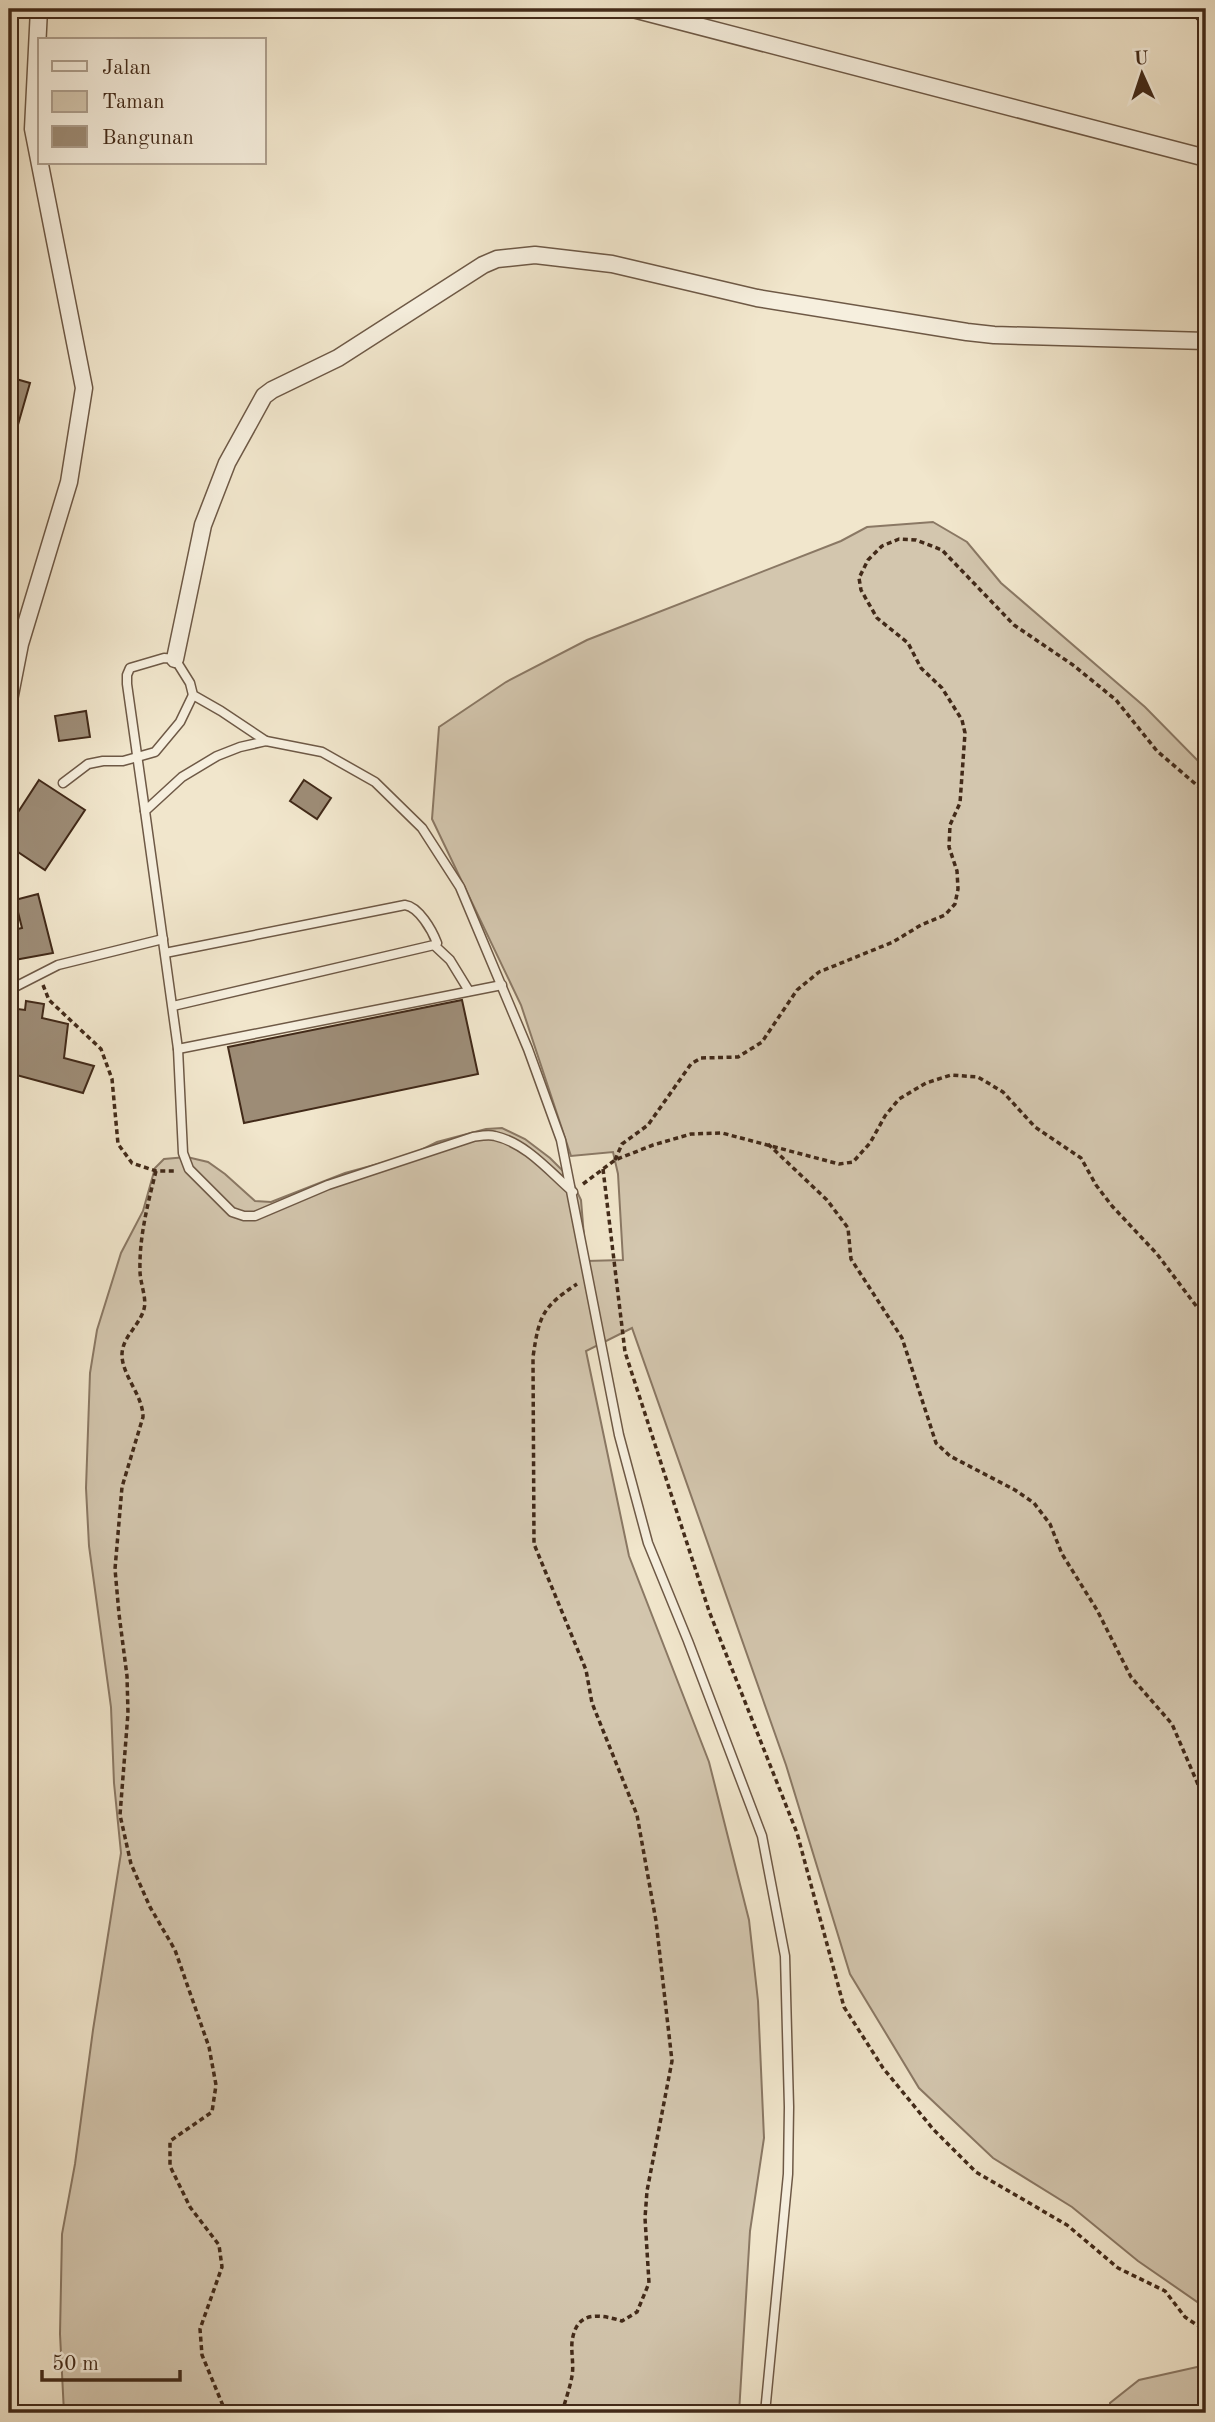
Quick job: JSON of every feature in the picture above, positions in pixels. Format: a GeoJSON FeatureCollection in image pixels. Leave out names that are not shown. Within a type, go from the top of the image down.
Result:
{"type":"FeatureCollection","features":[{"type":"Feature","properties":{"kind":"street"},"geometry":{"type":"LineString","coordinates":[[38,154],[33,129],[39,9]]}},
{"type":"Feature","properties":{"kind":"street"},"geometry":{"type":"LineString","coordinates":[[634,9],[1206,158]]}},
{"type":"Feature","properties":{"kind":"street"},"geometry":{"type":"LineString","coordinates":[[9,700],[20,644],[69,482],[84,388],[40,164]]}},
{"type":"Feature","properties":{"kind":"street"},"geometry":{"type":"LineString","coordinates":[[175,659],[203,525],[227,463],[264,396],[338,358],[468,274],[498,260],[535,255],[612,264],[757,298],[994,335],[1206,341]]}},
{"type":"Feature","properties":{"kind":"lane"},"geometry":{"type":"LineString","coordinates":[[64,783],[88,764],[123,761],[136,758],[155,752],[180,722],[193,695],[190,683],[175,659],[164,658],[137,665],[130,668],[127,675],[136,758],[173,1006],[183,1153],[189,1169],[232,1212],[256,1216],[328,1185],[473,1137],[493,1135],[511,1141],[521,1148],[573,1192]]}},
{"type":"Feature","properties":{"kind":"lane"},"geometry":{"type":"LineString","coordinates":[[193,695],[221,710],[266,741],[322,752],[375,782],[422,828],[460,887],[502,985],[561,1140],[619,1435],[648,1542],[762,1836],[785,1956],[788,2175],[765,2413]]}},
{"type":"Feature","properties":{"kind":"lane"},"geometry":{"type":"LineString","coordinates":[[145,811],[182,777],[217,756],[266,741]]}},
{"type":"Feature","properties":{"kind":"lane"},"geometry":{"type":"LineString","coordinates":[[165,953],[405,905],[416,910],[436,940],[434,945]]}},
{"type":"Feature","properties":{"kind":"lane"},"geometry":{"type":"LineString","coordinates":[[9,990],[58,965],[163,939]]}},
{"type":"Feature","properties":{"kind":"lane"},"geometry":{"type":"LineString","coordinates":[[434,945],[450,960],[470,991]]}},
{"type":"Feature","properties":{"kind":"lane"},"geometry":{"type":"LineString","coordinates":[[173,1006],[434,945]]}},
{"type":"Feature","properties":{"kind":"lane"},"geometry":{"type":"LineString","coordinates":[[178,1049],[502,985]]}},
{"type":"Feature","properties":{"kind":"path"},"geometry":{"type":"LineString","coordinates":[[615,1160],[622,1144],[648,1125],[691,1064],[701,1058],[738,1057],[762,1042],[797,990],[819,972],[893,942],[921,925],[945,915],[955,904],[957,871],[949,847],[950,825],[960,803],[965,733],[962,720],[942,688],[921,668],[908,643],[877,618],[861,590],[859,578],[863,569],[882,546],[899,539],[916,540],[942,550],[1014,625],[1073,665],[1116,700],[1157,751],[1206,793]]}},
{"type":"Feature","properties":{"kind":"path"},"geometry":{"type":"LineString","coordinates":[[38,973],[50,1000],[101,1049],[112,1079],[118,1144],[132,1163],[156,1171],[185,1171],[207,1186]]}},
{"type":"Feature","properties":{"kind":"path"},"geometry":{"type":"LineString","coordinates":[[573,1192],[615,1160],[691,1134],[722,1133],[839,1164],[853,1161],[870,1143],[885,1116],[899,1099],[926,1083],[951,1075],[978,1077],[1003,1091],[1035,1127],[1081,1158],[1112,1206],[1157,1254],[1206,1319]]}},
{"type":"Feature","properties":{"kind":"path"},"geometry":{"type":"LineString","coordinates":[[768,1144],[827,1200],[848,1228],[851,1259],[902,1338],[936,1443],[950,1456],[1034,1503],[1050,1524],[1062,1555],[1097,1610],[1130,1677],[1171,1724],[1206,1803]]}},
{"type":"Feature","properties":{"kind":"path"},"geometry":{"type":"LineString","coordinates":[[603,1169],[625,1352],[709,1611],[797,1833],[844,2007],[883,2068],[933,2129],[976,2172],[1067,2225],[1118,2268],[1164,2291],[1185,2317],[1206,2331]]}},
{"type":"Feature","properties":{"kind":"path"},"geometry":{"type":"LineString","coordinates":[[156,1171],[145,1214],[140,1270],[145,1307],[125,1340],[122,1358],[132,1387],[143,1407],[143,1417],[122,1487],[115,1569],[127,1676],[128,1713],[120,1815],[131,1864],[150,1907],[176,1950],[209,2047],[216,2085],[212,2112],[170,2141],[170,2166],[190,2207],[219,2245],[222,2267],[200,2329],[202,2355],[226,2413]]}},
{"type":"Feature","properties":{"kind":"path"},"geometry":{"type":"LineString","coordinates":[[562,2413],[572,2375],[572,2340],[578,2325],[587,2316],[603,2315],[622,2321],[637,2312],[649,2283],[645,2218],[647,2191],[672,2061],[656,1920],[636,1815],[596,1714],[586,1670],[534,1544],[533,1357],[537,1331],[544,1311],[550,1304],[587,1277]]}},
{"type":"Feature","properties":{"kind":"green space"},"geometry":{"type":"Polygon","coordinates":[[[933,522],[967,542],[1001,583],[1145,707],[1206,769],[1206,2308],[1138,2261],[1072,2207],[993,2158],[919,2088],[850,1974],[786,1765],[632,1328],[586,1351],[629,1556],[709,1762],[749,1920],[758,2001],[764,2138],[750,2231],[739,2413],[64,2413],[60,2334],[62,2234],[75,2164],[121,1853],[114,1783],[111,1707],[89,1546],[86,1488],[90,1373],[97,1330],[121,1253],[143,1211],[155,1168],[164,1159],[187,1157],[208,1162],[255,1201],[271,1202],[345,1173],[411,1155],[437,1142],[486,1129],[502,1128],[525,1139],[571,1179],[581,1200],[586,1261],[623,1260],[618,1174],[613,1152],[571,1156],[521,1005],[432,819],[439,727],[506,682],[587,640],[841,541],[867,527],[933,522]]]}},
{"type":"Feature","properties":{"kind":"green space"},"geometry":{"type":"Polygon","coordinates":[[[1206,2365],[1206,2413],[1110,2413],[1110,2403],[1139,2380],[1206,2365]]]}},
{"type":"Feature","properties":{"kind":"building"},"geometry":{"type":"Polygon","coordinates":[[[9,377],[30,383],[13,442],[9,441],[9,377]]]}},
{"type":"Feature","properties":{"kind":"building"},"geometry":{"type":"Polygon","coordinates":[[[86,711],[90,737],[59,741],[55,716],[86,711]]]}},
{"type":"Feature","properties":{"kind":"building"},"geometry":{"type":"Polygon","coordinates":[[[39,780],[85,810],[45,870],[9,846],[9,826],[39,780]]]}},
{"type":"Feature","properties":{"kind":"building"},"geometry":{"type":"Polygon","coordinates":[[[304,780],[331,798],[317,819],[290,801],[304,780]]]}},
{"type":"Feature","properties":{"kind":"building"},"geometry":{"type":"Polygon","coordinates":[[[38,894],[53,953],[9,961],[9,931],[22,928],[15,900],[38,894]]]}},
{"type":"Feature","properties":{"kind":"building"},"geometry":{"type":"Polygon","coordinates":[[[462,1000],[478,1074],[244,1123],[228,1047],[462,1000]]]}},
{"type":"Feature","properties":{"kind":"building"},"geometry":{"type":"Polygon","coordinates":[[[26,1001],[44,1004],[42,1018],[68,1024],[64,1058],[94,1066],[83,1093],[9,1073],[9,1008],[25,1010],[26,1001]]]}}]}
